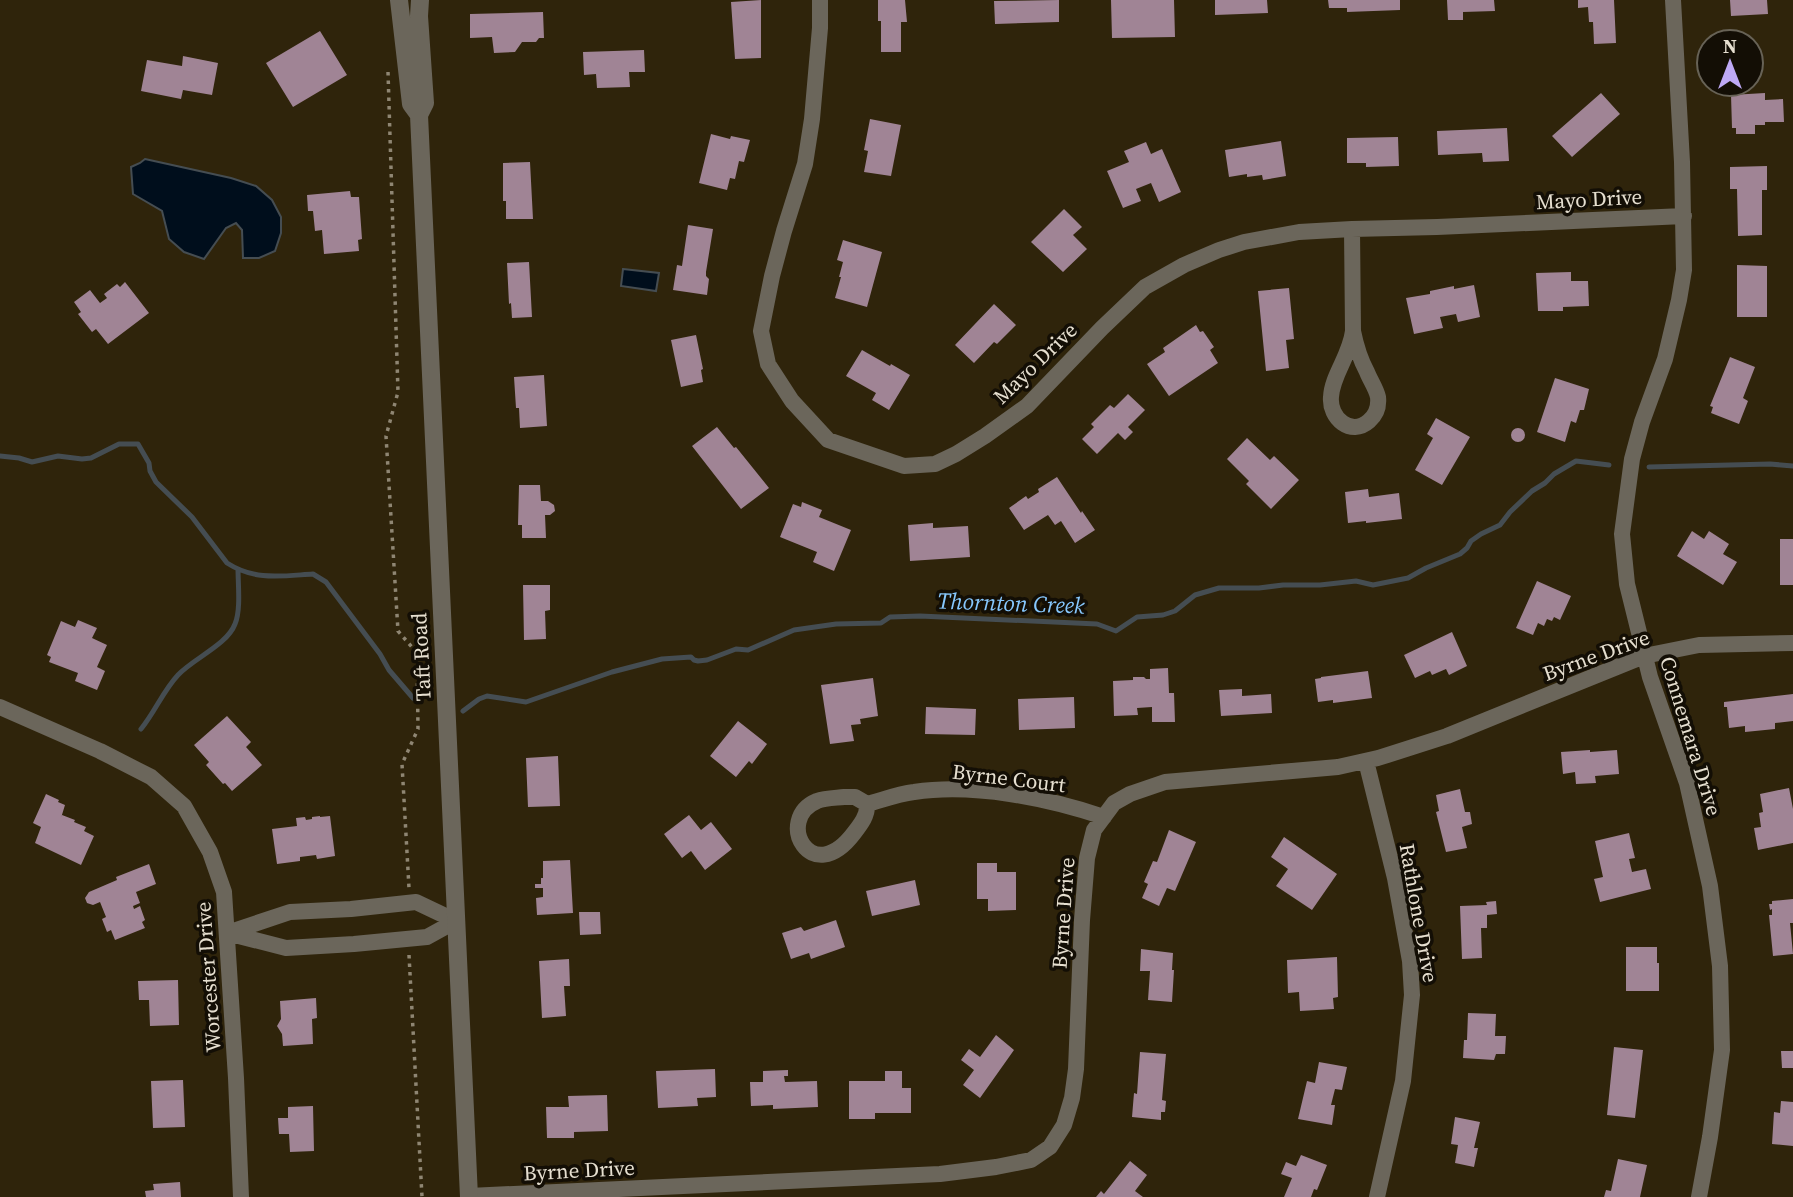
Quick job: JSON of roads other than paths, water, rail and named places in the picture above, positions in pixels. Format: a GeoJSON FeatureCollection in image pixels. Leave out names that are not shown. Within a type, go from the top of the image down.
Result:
{"type":"FeatureCollection","features":[{"type":"Feature","properties":{"kind":"street","name":"Taft Road"},"geometry":{"type":"LineString","coordinates":[[399,0],[411,104],[419,115]]}},
{"type":"Feature","properties":{"kind":"street","name":"Taft Road"},"geometry":{"type":"LineString","coordinates":[[419,0],[425,103],[419,115],[469,1197]]}},
{"type":"Feature","properties":{"kind":"street","name":"Mayo Drive"},"geometry":{"type":"LineString","coordinates":[[820,0],[812,119],[805,164],[772,276],[761,331],[768,364],[792,401],[828,440],[904,466],[935,464],[985,436],[1027,406],[1101,328],[1145,287],[1184,265],[1219,250],[1244,242],[1299,232],[1684,216]]}},
{"type":"Feature","properties":{"kind":"street","name":"Connemara Drive"},"geometry":{"type":"LineString","coordinates":[[1673,0],[1682,162],[1684,270],[1665,359],[1632,459],[1622,534],[1627,584],[1644,656],[1687,783],[1710,886],[1720,966],[1722,1050],[1699,1197]]}},
{"type":"Feature","properties":{"kind":"street"},"geometry":{"type":"LineString","coordinates":[[1352,229],[1352,344],[1336,377],[1331,396],[1332,411],[1336,418],[1347,426],[1354,427],[1370,421],[1378,406],[1378,396],[1359,354],[1353,331]]}},
{"type":"Feature","properties":{"kind":"street","name":"Byrne Drive"},"geometry":{"type":"LineString","coordinates":[[469,1197],[940,1174],[1031,1160],[1050,1147],[1064,1125],[1073,1088],[1087,858],[1094,830],[1114,803],[1130,794],[1165,782],[1338,767],[1366,761],[1447,736],[1644,656],[1699,645],[1793,643]]}},
{"type":"Feature","properties":{"kind":"street","name":"Worcester Drive"},"geometry":{"type":"LineString","coordinates":[[0,707],[100,751],[151,777],[184,806],[210,852],[224,892],[241,1197]]}},
{"type":"Feature","properties":{"kind":"street","name":"Rathlone Drive"},"geometry":{"type":"LineString","coordinates":[[1366,761],[1395,878],[1410,961],[1412,995],[1403,1081],[1377,1197]]}},
{"type":"Feature","properties":{"kind":"street","name":"Byrne Court"},"geometry":{"type":"LineString","coordinates":[[867,804],[868,810],[863,821],[848,842],[837,851],[825,855],[814,854],[803,847],[798,836],[798,824],[808,807],[816,802],[844,797],[855,797],[867,804],[913,792],[988,792],[1043,799],[1104,817]]}},
{"type":"Feature","properties":{"kind":"street"},"geometry":{"type":"LineString","coordinates":[[227,933],[290,912],[416,902],[456,920]]}},
{"type":"Feature","properties":{"kind":"street"},"geometry":{"type":"LineString","coordinates":[[227,933],[286,948],[427,937],[456,920]]}},
{"type":"Feature","properties":{"kind":"street"},"geometry":{"type":"LineString","coordinates":[[823,1180],[824,1197]]}},
{"type":"Feature","properties":{"kind":"water"},"geometry":{"type":"Polygon","coordinates":[[[145,159],[256,186],[272,200],[281,217],[281,233],[275,251],[259,258],[243,258],[242,230],[236,223],[226,228],[204,259],[184,252],[169,239],[162,211],[133,194],[131,167],[145,159]]]}},
{"type":"Feature","properties":{"kind":"water"},"geometry":{"type":"Polygon","coordinates":[[[623,269],[659,273],[656,291],[621,286],[623,269]]]}},
{"type":"Feature","properties":{"kind":"waterway","name":"Thornton Creek"},"geometry":{"type":"LineString","coordinates":[[0,456],[32,462],[58,456],[82,459],[91,458],[119,444],[138,444],[156,482],[192,517],[227,563],[258,575],[313,574],[326,582],[389,670],[413,698]]}},
{"type":"Feature","properties":{"kind":"waterway","name":"Thornton Creek"},"geometry":{"type":"LineString","coordinates":[[463,711],[487,696],[526,702],[612,672],[662,659],[691,657],[698,661],[707,660],[736,649],[748,650],[794,630],[836,624],[881,623],[890,617],[920,616],[1097,624],[1116,631],[1137,617],[1175,611],[1195,595],[1219,588],[1320,585],[1356,581],[1373,585],[1408,578],[1460,554],[1471,541],[1500,525],[1532,491],[1576,461],[1609,465]]}},
{"type":"Feature","properties":{"kind":"waterway","name":"Thornton Creek"},"geometry":{"type":"LineString","coordinates":[[1649,467],[1770,464],[1793,466]]}},
{"type":"Feature","properties":{"kind":"waterway"},"geometry":{"type":"LineString","coordinates":[[141,729],[178,675],[231,632],[238,612],[238,569]]}}]}
